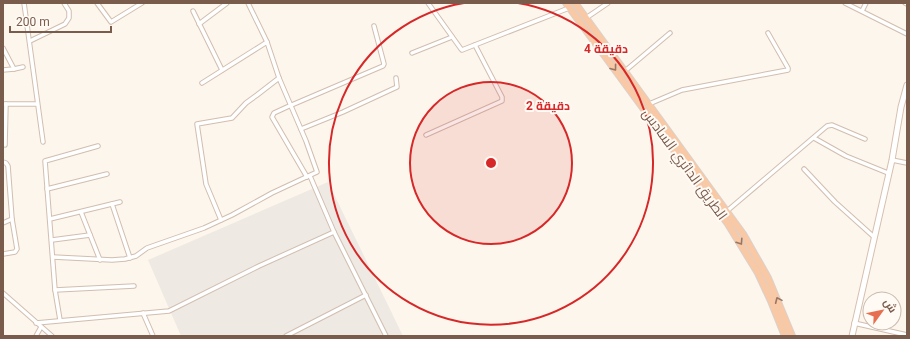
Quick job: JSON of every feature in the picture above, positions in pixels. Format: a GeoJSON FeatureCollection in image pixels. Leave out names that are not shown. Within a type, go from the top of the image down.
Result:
{"type":"FeatureCollection","features":[{"type":"Feature","properties":{"kind":"highway","name":"الطريق الدائري السادس"},"geometry":{"type":"LineString","coordinates":[[575,3],[727,211],[742,246],[765,280],[786,334]]}},
{"type":"Feature","properties":{"kind":"highway","name":"الطريق الدائري السادس"},"geometry":{"type":"LineString","coordinates":[[568,5],[731,223]]}},
{"type":"Feature","properties":{"kind":"main road"},"geometry":{"type":"LineString","coordinates":[[852,336],[892,160],[901,107],[907,85]]}},
{"type":"Feature","properties":{"kind":"street"},"geometry":{"type":"LineString","coordinates":[[24,3],[43,142]]}},
{"type":"Feature","properties":{"kind":"street"},"geometry":{"type":"LineString","coordinates":[[30,41],[65,24],[69,18],[69,11],[64,3]]}},
{"type":"Feature","properties":{"kind":"street"},"geometry":{"type":"LineString","coordinates":[[97,3],[111,22],[142,3]]}},
{"type":"Feature","properties":{"kind":"street"},"geometry":{"type":"LineString","coordinates":[[199,24],[227,3]]}},
{"type":"Feature","properties":{"kind":"street"},"geometry":{"type":"LineString","coordinates":[[53,257],[100,260],[130,258],[136,256],[147,248],[220,220],[272,193],[308,177],[317,171],[279,78],[267,42],[248,3]]}},
{"type":"Feature","properties":{"kind":"street"},"geometry":{"type":"LineString","coordinates":[[428,3],[461,50],[568,5]]}},
{"type":"Feature","properties":{"kind":"street"},"geometry":{"type":"LineString","coordinates":[[586,18],[608,3]]}},
{"type":"Feature","properties":{"kind":"street"},"geometry":{"type":"LineString","coordinates":[[845,3],[907,34]]}},
{"type":"Feature","properties":{"kind":"street"},"geometry":{"type":"LineString","coordinates":[[862,11],[866,3]]}},
{"type":"Feature","properties":{"kind":"street"},"geometry":{"type":"LineString","coordinates":[[193,12],[222,70]]}},
{"type":"Feature","properties":{"kind":"street"},"geometry":{"type":"LineString","coordinates":[[374,26],[384,64],[383,66],[274,113],[272,117],[308,177],[386,336]]}},
{"type":"Feature","properties":{"kind":"street"},"geometry":{"type":"LineString","coordinates":[[625,71],[670,33]]}},
{"type":"Feature","properties":{"kind":"street"},"geometry":{"type":"LineString","coordinates":[[649,104],[682,90],[788,70],[768,33]]}},
{"type":"Feature","properties":{"kind":"street"},"geometry":{"type":"LineString","coordinates":[[412,53],[452,37]]}},
{"type":"Feature","properties":{"kind":"street"},"geometry":{"type":"LineString","coordinates":[[202,83],[267,42]]}},
{"type":"Feature","properties":{"kind":"street"},"geometry":{"type":"LineString","coordinates":[[426,136],[502,101],[502,98],[475,44]]}},
{"type":"Feature","properties":{"kind":"street"},"geometry":{"type":"LineString","coordinates":[[3,48],[14,69]]}},
{"type":"Feature","properties":{"kind":"street"},"geometry":{"type":"LineString","coordinates":[[3,70],[23,67]]}},
{"type":"Feature","properties":{"kind":"street"},"geometry":{"type":"LineString","coordinates":[[220,220],[206,184],[197,124],[232,118],[246,103],[279,78]]}},
{"type":"Feature","properties":{"kind":"street"},"geometry":{"type":"LineString","coordinates":[[301,129],[398,87],[396,78]]}},
{"type":"Feature","properties":{"kind":"street"},"geometry":{"type":"LineString","coordinates":[[5,145],[5,104],[37,104]]}},
{"type":"Feature","properties":{"kind":"street"},"geometry":{"type":"LineString","coordinates":[[727,211],[828,126],[832,125],[865,139]]}},
{"type":"Feature","properties":{"kind":"street"},"geometry":{"type":"LineString","coordinates":[[814,138],[846,156],[888,173]]}},
{"type":"Feature","properties":{"kind":"street"},"geometry":{"type":"LineString","coordinates":[[60,320],[55,290],[45,161],[98,146]]}},
{"type":"Feature","properties":{"kind":"street"},"geometry":{"type":"LineString","coordinates":[[892,160],[907,163]]}},
{"type":"Feature","properties":{"kind":"street"},"geometry":{"type":"LineString","coordinates":[[3,162],[6,162],[8,166],[16,251],[3,254]]}},
{"type":"Feature","properties":{"kind":"street"},"geometry":{"type":"LineString","coordinates":[[804,168],[835,202],[874,237]]}},
{"type":"Feature","properties":{"kind":"street"},"geometry":{"type":"LineString","coordinates":[[47,189],[107,174]]}},
{"type":"Feature","properties":{"kind":"street"},"geometry":{"type":"LineString","coordinates":[[50,219],[120,202]]}},
{"type":"Feature","properties":{"kind":"street"},"geometry":{"type":"LineString","coordinates":[[112,204],[130,258]]}},
{"type":"Feature","properties":{"kind":"street"},"geometry":{"type":"LineString","coordinates":[[81,212],[100,260]]}},
{"type":"Feature","properties":{"kind":"street"},"geometry":{"type":"LineString","coordinates":[[3,223],[12,219]]}},
{"type":"Feature","properties":{"kind":"street"},"geometry":{"type":"LineString","coordinates":[[36,323],[169,311],[259,266],[334,232]]}},
{"type":"Feature","properties":{"kind":"street"},"geometry":{"type":"LineString","coordinates":[[52,240],[90,235]]}},
{"type":"Feature","properties":{"kind":"street"},"geometry":{"type":"LineString","coordinates":[[55,290],[134,286]]}},
{"type":"Feature","properties":{"kind":"street"},"geometry":{"type":"LineString","coordinates":[[3,293],[52,336]]}},
{"type":"Feature","properties":{"kind":"street"},"geometry":{"type":"LineString","coordinates":[[286,336],[366,295]]}},
{"type":"Feature","properties":{"kind":"street"},"geometry":{"type":"LineString","coordinates":[[143,313],[153,336]]}},
{"type":"Feature","properties":{"kind":"street"},"geometry":{"type":"LineString","coordinates":[[854,323],[907,335]]}},
{"type":"Feature","properties":{"kind":"street"},"geometry":{"type":"LineString","coordinates":[[36,336],[42,327]]}},
{"type":"Feature","properties":{"kind":"shaded area"},"geometry":{"type":"Polygon","coordinates":[[[328,182],[403,336],[181,336],[148,260],[328,182]]]}}]}
